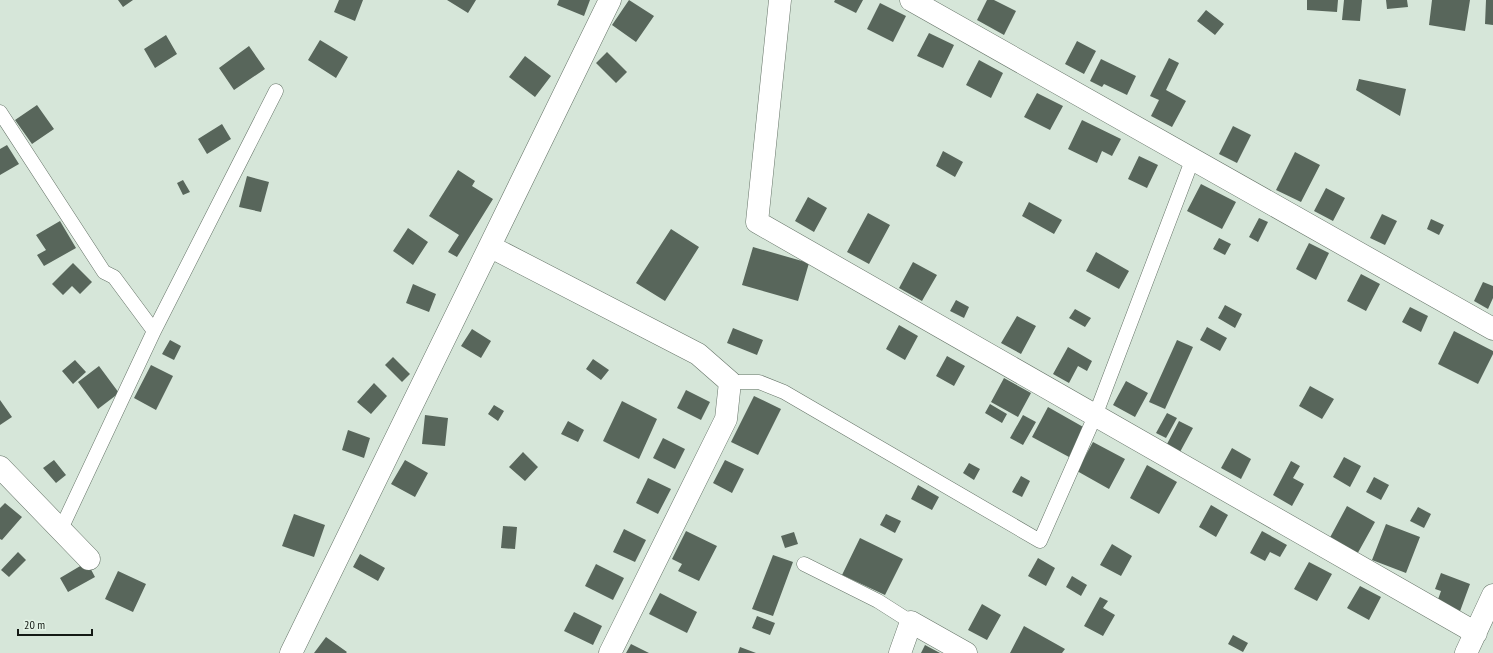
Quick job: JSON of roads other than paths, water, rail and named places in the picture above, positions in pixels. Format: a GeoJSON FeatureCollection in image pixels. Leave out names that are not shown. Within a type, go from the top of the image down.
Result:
{"type":"FeatureCollection","features":[{"type":"Feature","properties":{"kind":"street"},"geometry":{"type":"LineString","coordinates":[[291,653],[491,247],[610,0]]}},
{"type":"Feature","properties":{"kind":"street"},"geometry":{"type":"LineString","coordinates":[[780,0],[757,222],[1476,633]]}},
{"type":"Feature","properties":{"kind":"street"},"geometry":{"type":"LineString","coordinates":[[911,0],[1193,158],[1493,329]]}},
{"type":"Feature","properties":{"kind":"street"},"geometry":{"type":"LineString","coordinates":[[491,247],[698,354],[730,382],[726,419],[610,653]]}},
{"type":"Feature","properties":{"kind":"street"},"geometry":{"type":"LineString","coordinates":[[0,467],[89,559]]}},
{"type":"Feature","properties":{"kind":"street"},"geometry":{"type":"LineString","coordinates":[[1466,653],[1493,594]]}},
{"type":"Feature","properties":{"kind":"street"},"geometry":{"type":"LineString","coordinates":[[900,653],[912,622],[966,653]]}},
{"type":"Feature","properties":{"kind":"lane"},"geometry":{"type":"LineString","coordinates":[[61,529],[154,331],[276,91]]}},
{"type":"Feature","properties":{"kind":"lane"},"geometry":{"type":"LineString","coordinates":[[0,112],[104,272],[114,277],[154,331]]}},
{"type":"Feature","properties":{"kind":"lane"},"geometry":{"type":"LineString","coordinates":[[730,382],[759,382],[784,392],[1040,541],[1095,416],[1193,158]]}},
{"type":"Feature","properties":{"kind":"lane"},"geometry":{"type":"LineString","coordinates":[[804,564],[878,601],[912,622]]}}]}
